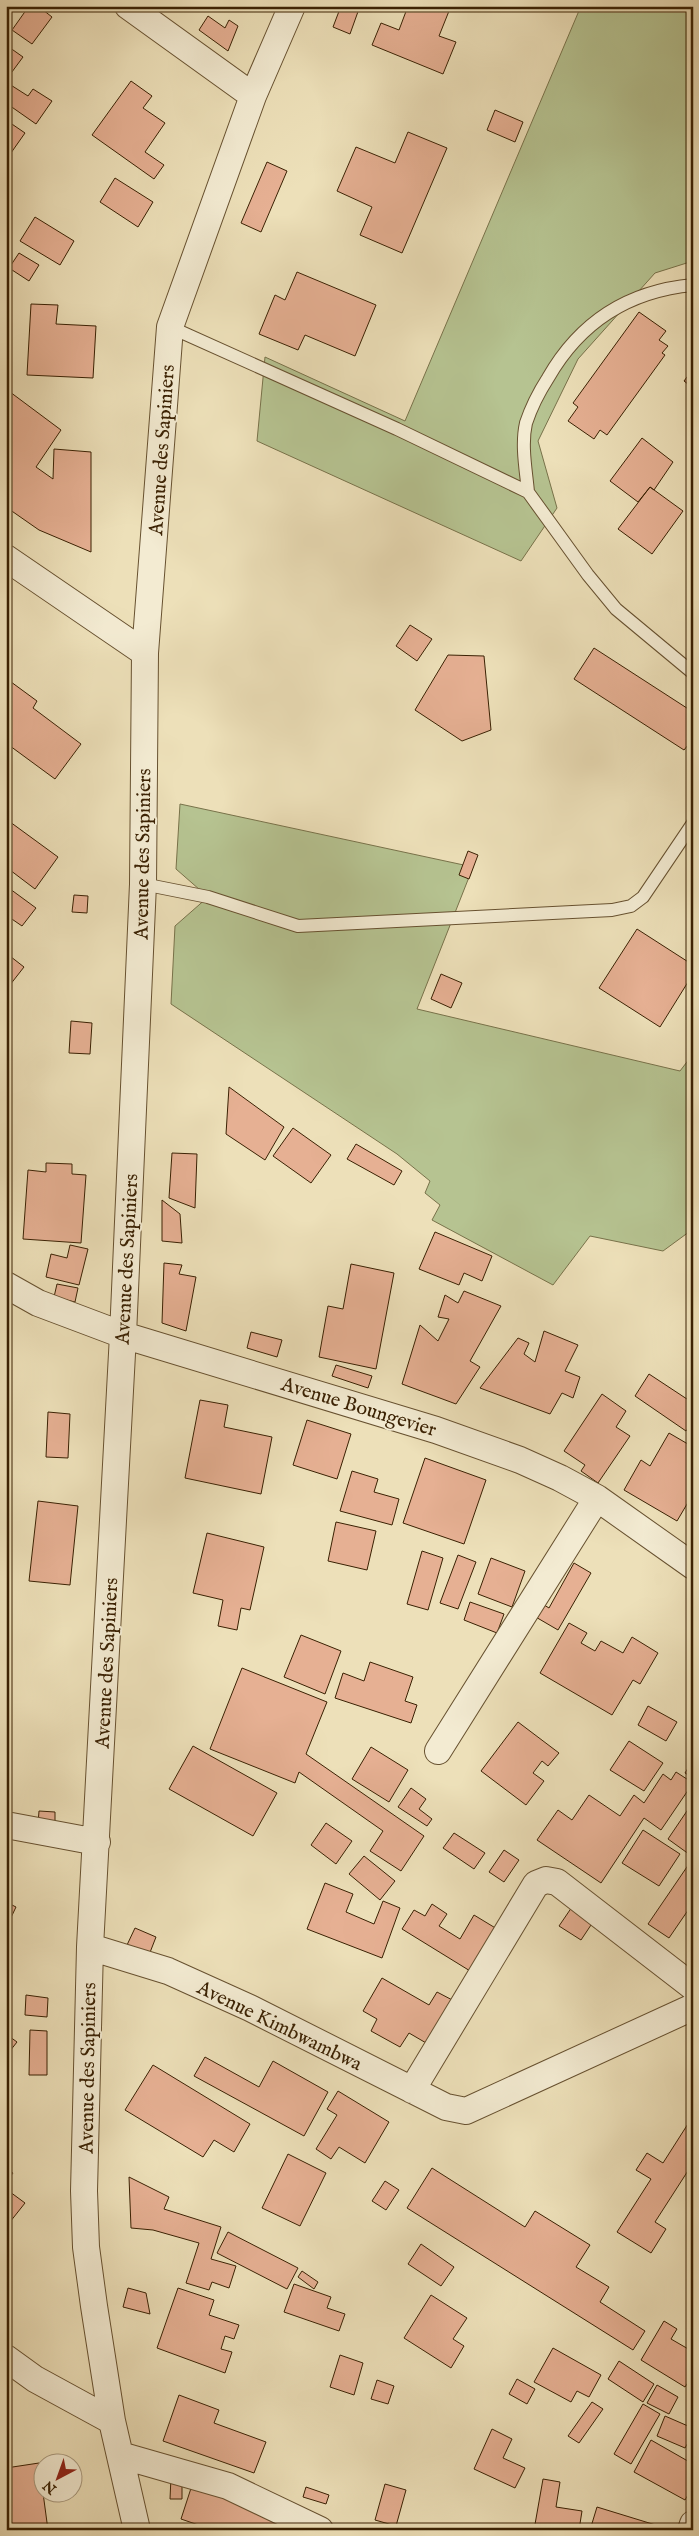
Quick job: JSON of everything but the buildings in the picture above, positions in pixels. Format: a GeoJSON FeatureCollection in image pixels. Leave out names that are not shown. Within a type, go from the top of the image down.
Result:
{"type":"FeatureCollection","features":[{"type":"Feature","properties":{"kind":"street"},"geometry":{"type":"LineString","coordinates":[[128,6],[253,96]]}},
{"type":"Feature","properties":{"kind":"street","name":"Avenue des Sapiniers"},"geometry":{"type":"LineString","coordinates":[[137,2530],[112,2420],[86,2247],[84,2191],[90,1947],[123,1335],[143,884],[145,653],[170,327],[253,96],[292,6]]}},
{"type":"Feature","properties":{"kind":"street"},"geometry":{"type":"LineString","coordinates":[[6,558],[145,653]]}},
{"type":"Feature","properties":{"kind":"street","name":"Avenue Boungevier"},"geometry":{"type":"LineString","coordinates":[[6,1285],[38,1303],[123,1335],[436,1430],[560,1478],[597,1498],[693,1566]]}},
{"type":"Feature","properties":{"kind":"street"},"geometry":{"type":"LineString","coordinates":[[438,1751],[597,1498]]}},
{"type":"Feature","properties":{"kind":"street"},"geometry":{"type":"LineString","coordinates":[[6,1824],[96,1842]]}},
{"type":"Feature","properties":{"kind":"street"},"geometry":{"type":"LineString","coordinates":[[412,2090],[536,1884],[546,1880],[557,1882],[693,1987]]}},
{"type":"Feature","properties":{"kind":"street","name":"Avenue Kimbwambwa"},"geometry":{"type":"LineString","coordinates":[[90,1947],[177,1975],[250,2008],[446,2107],[466,2111],[693,2006]]}},
{"type":"Feature","properties":{"kind":"street"},"geometry":{"type":"LineString","coordinates":[[6,2358],[35,2379],[112,2420]]}},
{"type":"Feature","properties":{"kind":"street"},"geometry":{"type":"LineString","coordinates":[[120,2455],[228,2486],[320,2530]]}},
{"type":"Feature","properties":{"kind":"street"},"geometry":{"type":"LineString","coordinates":[[691,2530],[693,2524]]}},
{"type":"Feature","properties":{"kind":"lane"},"geometry":{"type":"LineString","coordinates":[[528,492],[524,453],[526,424],[538,394],[558,361],[579,335],[604,313],[670,287],[693,285]]}},
{"type":"Feature","properties":{"kind":"lane"},"geometry":{"type":"LineString","coordinates":[[170,327],[397,429],[528,492],[588,575],[616,609],[693,673]]}},
{"type":"Feature","properties":{"kind":"lane"},"geometry":{"type":"LineString","coordinates":[[143,884],[208,897],[298,926],[612,910],[631,906],[643,897],[693,823]]}},
{"type":"Feature","properties":{"kind":"green space"},"geometry":{"type":"Polygon","coordinates":[[[581,6],[693,6],[693,261],[655,273],[578,359],[538,441],[557,508],[521,561],[257,441],[265,357],[405,421],[581,6]]]}},
{"type":"Feature","properties":{"kind":"green space"},"geometry":{"type":"Polygon","coordinates":[[[180,804],[473,867],[417,1009],[680,1071],[693,1054],[693,1229],[663,1251],[590,1236],[553,1285],[432,1220],[440,1205],[425,1193],[430,1181],[397,1154],[171,1004],[175,926],[208,897],[176,869],[180,804]]]}}]}
